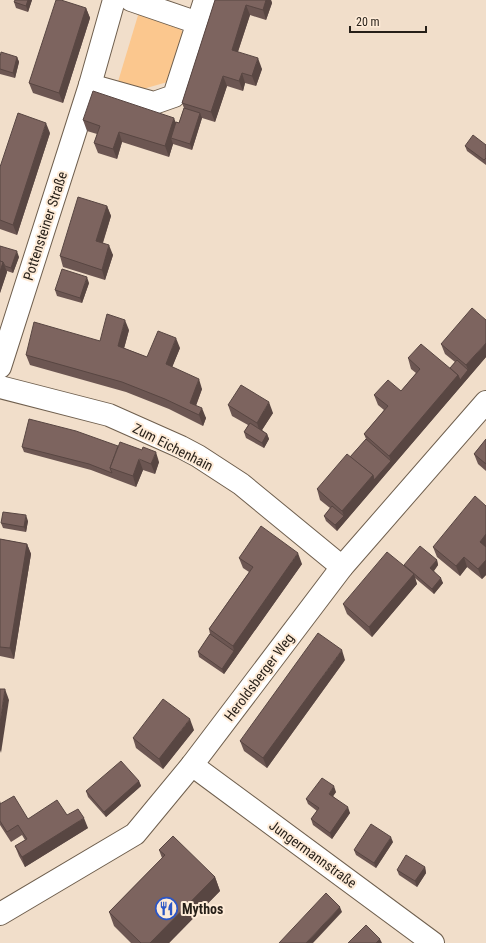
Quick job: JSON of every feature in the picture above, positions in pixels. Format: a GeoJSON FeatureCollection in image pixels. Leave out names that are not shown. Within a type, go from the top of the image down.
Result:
{"type":"FeatureCollection","features":[{"type":"Feature","properties":{"kind":"street","name":"Pottensteiner Straße"},"geometry":{"type":"LineString","coordinates":[[0,367],[90,85],[114,0]]}},
{"type":"Feature","properties":{"kind":"street"},"geometry":{"type":"LineString","coordinates":[[131,0],[198,23]]}},
{"type":"Feature","properties":{"kind":"street"},"geometry":{"type":"LineString","coordinates":[[90,85],[154,103],[174,96],[205,0]]}},
{"type":"Feature","properties":{"kind":"street","name":"Zum Eichenhain"},"geometry":{"type":"LineString","coordinates":[[0,387],[109,415],[186,450],[241,484],[342,568]]}},
{"type":"Feature","properties":{"kind":"street","name":"Heroldsberger Weg"},"geometry":{"type":"LineString","coordinates":[[0,914],[134,834],[192,766],[342,568],[486,402]]}},
{"type":"Feature","properties":{"kind":"street","name":"Jungermannstraße"},"geometry":{"type":"LineString","coordinates":[[192,766],[433,943]]}},
{"type":"Feature","properties":{"kind":"shaded area"},"geometry":{"type":"Polygon","coordinates":[[[139,12],[179,24],[184,37],[171,81],[136,91],[117,85],[139,12]]]}},
{"type":"Feature","properties":{"kind":"building"},"geometry":{"type":"Polygon","coordinates":[[[15,0],[28,0],[26,6],[14,2],[15,0]]]}},
{"type":"Feature","properties":{"kind":"building"},"geometry":{"type":"Polygon","coordinates":[[[56,0],[61,0],[86,8],[59,93],[29,83],[56,0]]]}},
{"type":"Feature","properties":{"kind":"building"},"geometry":{"type":"Polygon","coordinates":[[[215,0],[266,0],[263,10],[246,5],[232,50],[258,58],[252,76],[242,73],[239,81],[223,76],[211,112],[182,103],[215,0]]]}},
{"type":"Feature","properties":{"kind":"building"},"geometry":{"type":"Polygon","coordinates":[[[1,52],[17,57],[13,73],[0,69],[1,52]]]}},
{"type":"Feature","properties":{"kind":"building"},"geometry":{"type":"Polygon","coordinates":[[[93,91],[174,118],[165,146],[119,132],[113,149],[94,143],[100,126],[83,120],[93,91]]]}},
{"type":"Feature","properties":{"kind":"building"},"geometry":{"type":"Polygon","coordinates":[[[184,108],[200,113],[190,144],[171,138],[176,122],[179,123],[184,108]]]}},
{"type":"Feature","properties":{"kind":"building"},"geometry":{"type":"Polygon","coordinates":[[[18,113],[46,123],[13,225],[0,220],[0,167],[18,113]]]}},
{"type":"Feature","properties":{"kind":"building"},"geometry":{"type":"Polygon","coordinates":[[[473,135],[486,145],[486,158],[484,160],[465,146],[473,135]]]}},
{"type":"Feature","properties":{"kind":"building"},"geometry":{"type":"Polygon","coordinates":[[[78,197],[107,206],[96,241],[109,245],[102,270],[60,256],[78,197]]]}},
{"type":"Feature","properties":{"kind":"building"},"geometry":{"type":"Polygon","coordinates":[[[0,246],[17,251],[11,268],[5,266],[3,262],[0,261],[0,246]]]}},
{"type":"Feature","properties":{"kind":"building"},"geometry":{"type":"Polygon","coordinates":[[[0,261],[3,262],[0,272],[0,261]]]}},
{"type":"Feature","properties":{"kind":"building"},"geometry":{"type":"Polygon","coordinates":[[[62,269],[87,277],[80,298],[55,290],[62,269]]]}},
{"type":"Feature","properties":{"kind":"building"},"geometry":{"type":"Polygon","coordinates":[[[472,308],[486,320],[486,343],[466,365],[441,344],[472,308]]]}},
{"type":"Feature","properties":{"kind":"building"},"geometry":{"type":"Polygon","coordinates":[[[107,314],[125,320],[118,346],[147,357],[158,331],[176,338],[166,364],[199,379],[190,403],[202,408],[199,415],[165,399],[122,382],[26,355],[34,322],[100,341],[107,314]]]}},
{"type":"Feature","properties":{"kind":"building"},"geometry":{"type":"Polygon","coordinates":[[[421,344],[458,375],[389,456],[364,434],[388,406],[374,395],[388,380],[401,391],[420,369],[408,358],[421,344]]]}},
{"type":"Feature","properties":{"kind":"building"},"geometry":{"type":"Polygon","coordinates":[[[457,360],[468,370],[460,380],[458,375],[450,368],[457,360]]]}},
{"type":"Feature","properties":{"kind":"building"},"geometry":{"type":"Polygon","coordinates":[[[241,385],[269,402],[257,423],[228,405],[241,385]]]}},
{"type":"Feature","properties":{"kind":"building"},"geometry":{"type":"Polygon","coordinates":[[[29,419],[76,431],[118,446],[110,468],[112,473],[89,464],[22,447],[29,419]]]}},
{"type":"Feature","properties":{"kind":"building"},"geometry":{"type":"Polygon","coordinates":[[[250,423],[267,434],[262,443],[244,432],[250,423]]]}},
{"type":"Feature","properties":{"kind":"building"},"geometry":{"type":"Polygon","coordinates":[[[366,439],[391,461],[374,480],[373,475],[350,457],[366,439]]]}},
{"type":"Feature","properties":{"kind":"building"},"geometry":{"type":"Polygon","coordinates":[[[486,439],[486,464],[474,454],[486,439]]]}},
{"type":"Feature","properties":{"kind":"building"},"geometry":{"type":"Polygon","coordinates":[[[120,442],[142,450],[143,447],[156,452],[151,464],[139,459],[133,476],[110,468],[120,442]]]}},
{"type":"Feature","properties":{"kind":"building"},"geometry":{"type":"Polygon","coordinates":[[[347,454],[373,475],[342,511],[317,489],[347,454]]]}},
{"type":"Feature","properties":{"kind":"building"},"geometry":{"type":"Polygon","coordinates":[[[475,496],[486,506],[486,534],[480,542],[486,547],[486,560],[478,569],[464,557],[456,566],[433,547],[475,496]]]}},
{"type":"Feature","properties":{"kind":"building"},"geometry":{"type":"Polygon","coordinates":[[[332,506],[344,516],[335,525],[324,516],[332,506]]]}},
{"type":"Feature","properties":{"kind":"building"},"geometry":{"type":"Polygon","coordinates":[[[3,512],[26,515],[24,527],[1,523],[3,512]]]}},
{"type":"Feature","properties":{"kind":"building"},"geometry":{"type":"Polygon","coordinates":[[[261,526],[298,553],[233,646],[209,629],[253,567],[239,558],[261,526]]]}},
{"type":"Feature","properties":{"kind":"building"},"geometry":{"type":"Polygon","coordinates":[[[0,539],[27,544],[10,648],[0,647],[0,539]]]}},
{"type":"Feature","properties":{"kind":"building"},"geometry":{"type":"Polygon","coordinates":[[[420,546],[437,560],[430,568],[441,578],[432,589],[404,565],[420,546]]]}},
{"type":"Feature","properties":{"kind":"building"},"geometry":{"type":"Polygon","coordinates":[[[387,552],[414,574],[369,627],[343,604],[387,552]]]}},
{"type":"Feature","properties":{"kind":"building"},"geometry":{"type":"Polygon","coordinates":[[[318,633],[342,650],[263,758],[240,741],[318,633]]]}},
{"type":"Feature","properties":{"kind":"building"},"geometry":{"type":"Polygon","coordinates":[[[210,634],[234,651],[222,669],[198,652],[210,634]]]}},
{"type":"Feature","properties":{"kind":"building"},"geometry":{"type":"Polygon","coordinates":[[[0,689],[5,689],[0,723],[0,689]]]}},
{"type":"Feature","properties":{"kind":"building"},"geometry":{"type":"Polygon","coordinates":[[[163,699],[190,719],[159,759],[133,738],[163,699]]]}},
{"type":"Feature","properties":{"kind":"building"},"geometry":{"type":"Polygon","coordinates":[[[121,761],[139,781],[104,812],[86,791],[121,761]]]}},
{"type":"Feature","properties":{"kind":"building"},"geometry":{"type":"Polygon","coordinates":[[[322,778],[334,786],[329,794],[348,807],[330,833],[311,819],[319,808],[306,799],[322,778]]]}},
{"type":"Feature","properties":{"kind":"building"},"geometry":{"type":"Polygon","coordinates":[[[14,796],[28,819],[57,800],[67,815],[78,809],[84,818],[22,857],[15,846],[27,839],[18,825],[7,832],[0,821],[0,804],[14,796]]]}},
{"type":"Feature","properties":{"kind":"building"},"geometry":{"type":"Polygon","coordinates":[[[371,824],[391,837],[374,863],[354,850],[371,824]]]}},
{"type":"Feature","properties":{"kind":"building","name":"Mythos"},"geometry":{"type":"Polygon","coordinates":[[[173,836],[215,877],[150,943],[141,943],[109,912],[165,855],[159,850],[173,836]]]}},
{"type":"Feature","properties":{"kind":"building"},"geometry":{"type":"Polygon","coordinates":[[[406,855],[425,867],[415,881],[397,870],[406,855]]]}},
{"type":"Feature","properties":{"kind":"building"},"geometry":{"type":"Polygon","coordinates":[[[326,893],[340,907],[306,943],[279,943],[326,893]]]}},
{"type":"Feature","properties":{"kind":"building"},"geometry":{"type":"Polygon","coordinates":[[[366,925],[380,939],[376,943],[348,943],[366,925]]]}},
{"type":"Feature","properties":{"kind":"place","name":"Mythos"},"geometry":{"type":"Point","coordinates":[167,909]}}]}
